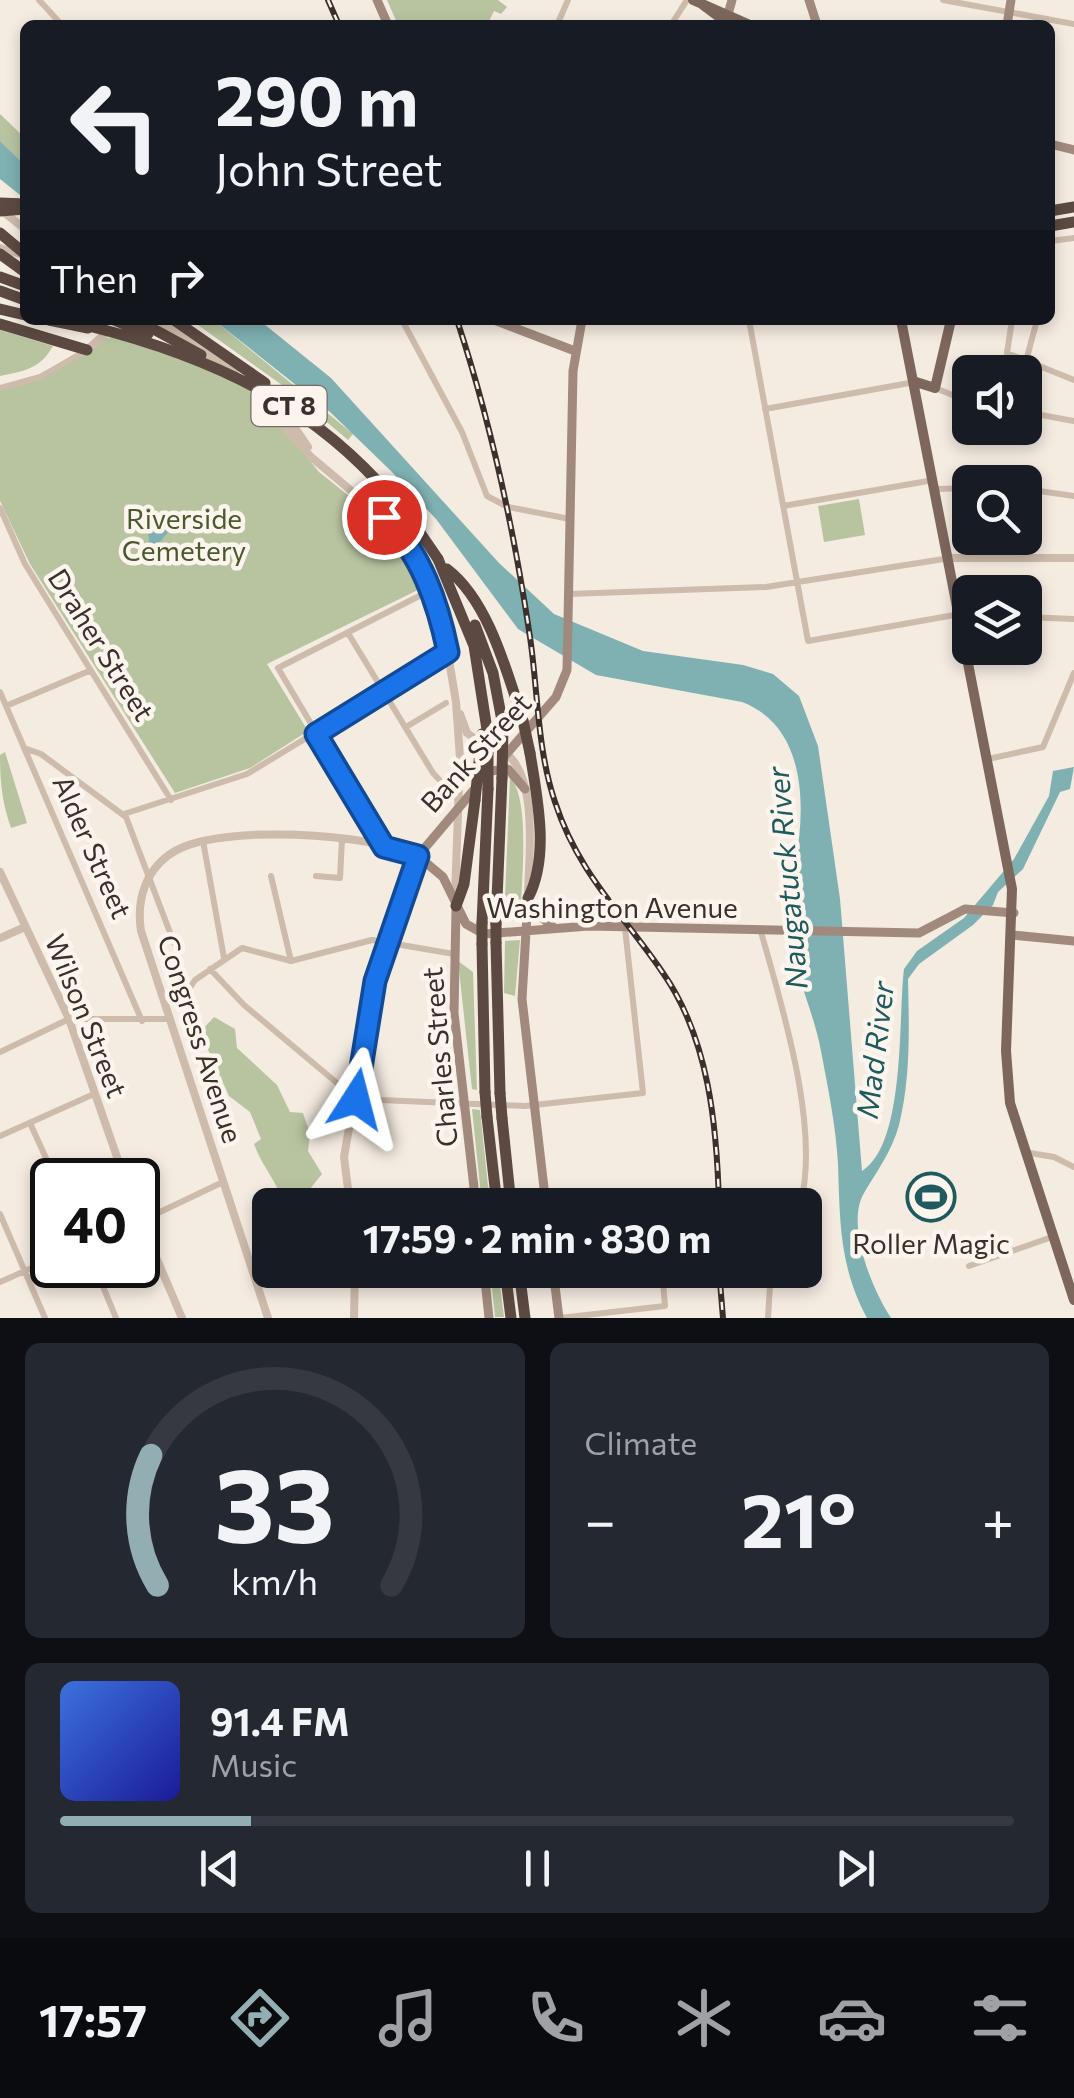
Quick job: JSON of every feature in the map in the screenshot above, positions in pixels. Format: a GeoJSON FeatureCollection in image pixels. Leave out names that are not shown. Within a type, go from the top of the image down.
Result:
{"type":"FeatureCollection","features":[{"type":"Feature","properties":{"kind":"highway"},"geometry":{"type":"LineString","coordinates":[[0,233],[20,251]]}},
{"type":"Feature","properties":{"kind":"highway"},"geometry":{"type":"LineString","coordinates":[[0,251],[20,268]]}},
{"type":"Feature","properties":{"kind":"highway"},"geometry":{"type":"LineString","coordinates":[[0,324],[87,350]]}},
{"type":"Feature","properties":{"kind":"highway","name":"CT 8"},"geometry":{"type":"LineString","coordinates":[[92,325],[219,366],[313,422],[368,470],[399,504],[442,564],[464,616],[481,675],[488,788],[486,1092],[495,1188]]}},
{"type":"Feature","properties":{"kind":"highway","name":"CT 8"},"geometry":{"type":"LineString","coordinates":[[128,325],[201,354],[280,394],[336,438],[398,499],[442,564],[484,646],[503,726],[489,924]]}},
{"type":"Feature","properties":{"kind":"highway"},"geometry":{"type":"LineString","coordinates":[[146,325],[201,354]]}},
{"type":"Feature","properties":{"kind":"highway"},"geometry":{"type":"LineString","coordinates":[[184,325],[280,394]]}},
{"type":"Feature","properties":{"kind":"highway"},"geometry":{"type":"LineString","coordinates":[[184,325],[316,418],[368,470]]}},
{"type":"Feature","properties":{"kind":"highway"},"geometry":{"type":"LineString","coordinates":[[442,564],[460,579],[483,620],[526,725],[539,833],[534,885],[528,901]]}},
{"type":"Feature","properties":{"kind":"highway"},"geometry":{"type":"LineString","coordinates":[[456,906],[464,884],[486,739]]}},
{"type":"Feature","properties":{"kind":"highway","name":"CT 8"},"geometry":{"type":"LineString","coordinates":[[489,943],[509,1188]]}},
{"type":"Feature","properties":{"kind":"highway"},"geometry":{"type":"LineString","coordinates":[[507,1288],[510,1314]]}},
{"type":"Feature","properties":{"kind":"highway"},"geometry":{"type":"LineString","coordinates":[[521,1288],[524,1314]]}},
{"type":"Feature","properties":{"kind":"main road"},"geometry":{"type":"LineString","coordinates":[[1008,20],[1012,0]]}},
{"type":"Feature","properties":{"kind":"main road"},"geometry":{"type":"LineString","coordinates":[[694,2],[725,20]]}},
{"type":"Feature","properties":{"kind":"main road"},"geometry":{"type":"LineString","coordinates":[[512,325],[575,350]]}},
{"type":"Feature","properties":{"kind":"main road","name":"Bank Street"},"geometry":{"type":"LineString","coordinates":[[418,856],[458,803],[559,692],[568,664],[575,350],[581,325]]}},
{"type":"Feature","properties":{"kind":"main road"},"geometry":{"type":"LineString","coordinates":[[902,325],[954,575]]}},
{"type":"Feature","properties":{"kind":"main road"},"geometry":{"type":"LineString","coordinates":[[916,382],[936,388],[950,325]]}},
{"type":"Feature","properties":{"kind":"main road"},"geometry":{"type":"LineString","coordinates":[[972,665],[1014,912],[1006,1059],[1022,1152],[1074,1300]]}},
{"type":"Feature","properties":{"kind":"main road"},"geometry":{"type":"LineString","coordinates":[[486,739],[526,725]]}},
{"type":"Feature","properties":{"kind":"main road"},"geometry":{"type":"LineString","coordinates":[[490,771],[508,769],[525,790]]}},
{"type":"Feature","properties":{"kind":"main road"},"geometry":{"type":"LineString","coordinates":[[418,856],[440,872],[456,906]]}},
{"type":"Feature","properties":{"kind":"main road"},"geometry":{"type":"LineString","coordinates":[[528,901],[542,921],[560,928]]}},
{"type":"Feature","properties":{"kind":"main road"},"geometry":{"type":"LineString","coordinates":[[528,901],[522,999],[544,1188]]}},
{"type":"Feature","properties":{"kind":"main road","name":"Washington Avenue"},"geometry":{"type":"LineString","coordinates":[[456,906],[466,924],[480,933],[560,928],[924,933],[970,909],[1014,912]]}},
{"type":"Feature","properties":{"kind":"main road","name":"Charles Street"},"geometry":{"type":"LineString","coordinates":[[456,906],[454,1013],[474,1188]]}},
{"type":"Feature","properties":{"kind":"main road"},"geometry":{"type":"LineString","coordinates":[[1012,934],[1074,940]]}},
{"type":"Feature","properties":{"kind":"main road"},"geometry":{"type":"LineString","coordinates":[[486,1288],[489,1318]]}},
{"type":"Feature","properties":{"kind":"main road"},"geometry":{"type":"LineString","coordinates":[[555,1288],[559,1318]]}},
{"type":"Feature","properties":{"kind":"street"},"geometry":{"type":"LineString","coordinates":[[39,0],[57,20]]}},
{"type":"Feature","properties":{"kind":"street"},"geometry":{"type":"LineString","coordinates":[[943,0],[1053,20]]}},
{"type":"Feature","properties":{"kind":"street"},"geometry":{"type":"LineString","coordinates":[[676,20],[694,2]]}},
{"type":"Feature","properties":{"kind":"street"},"geometry":{"type":"LineString","coordinates":[[0,208],[20,225]]}},
{"type":"Feature","properties":{"kind":"street"},"geometry":{"type":"LineString","coordinates":[[0,388],[40,377],[87,350],[110,325]]}},
{"type":"Feature","properties":{"kind":"street"},"geometry":{"type":"LineString","coordinates":[[165,325],[241,379],[318,463],[392,525],[431,590],[448,652],[460,767],[453,880],[456,906]]}},
{"type":"Feature","properties":{"kind":"street"},"geometry":{"type":"LineString","coordinates":[[185,325],[258,372],[318,463]]}},
{"type":"Feature","properties":{"kind":"street"},"geometry":{"type":"LineString","coordinates":[[405,325],[456,421],[489,498],[514,509],[570,519]]}},
{"type":"Feature","properties":{"kind":"street"},"geometry":{"type":"LineString","coordinates":[[751,325],[809,642],[952,621]]}},
{"type":"Feature","properties":{"kind":"street"},"geometry":{"type":"LineString","coordinates":[[1011,325],[1006,350],[1015,355]]}},
{"type":"Feature","properties":{"kind":"street"},"geometry":{"type":"LineString","coordinates":[[1027,355],[1035,325]]}},
{"type":"Feature","properties":{"kind":"street"},"geometry":{"type":"LineString","coordinates":[[1042,367],[1074,380]]}},
{"type":"Feature","properties":{"kind":"street"},"geometry":{"type":"LineString","coordinates":[[766,409],[916,382]]}},
{"type":"Feature","properties":{"kind":"street"},"geometry":{"type":"LineString","coordinates":[[936,388],[952,395]]}},
{"type":"Feature","properties":{"kind":"street"},"geometry":{"type":"LineString","coordinates":[[1042,415],[1074,422]]}},
{"type":"Feature","properties":{"kind":"street"},"geometry":{"type":"LineString","coordinates":[[783,506],[936,484],[952,486]]}},
{"type":"Feature","properties":{"kind":"street"},"geometry":{"type":"LineString","coordinates":[[1042,491],[1074,496]]}},
{"type":"Feature","properties":{"kind":"street","name":"Draher Street"},"geometry":{"type":"LineString","coordinates":[[0,508],[25,564],[171,800]]}},
{"type":"Feature","properties":{"kind":"street"},"geometry":{"type":"LineString","coordinates":[[569,594],[797,583],[950,558],[1074,558]]}},
{"type":"Feature","properties":{"kind":"street"},"geometry":{"type":"LineString","coordinates":[[384,847],[278,668],[431,590]]}},
{"type":"Feature","properties":{"kind":"street"},"geometry":{"type":"LineString","coordinates":[[1042,618],[1074,620]]}},
{"type":"Feature","properties":{"kind":"street"},"geometry":{"type":"LineString","coordinates":[[348,633],[458,803]]}},
{"type":"Feature","properties":{"kind":"street"},"geometry":{"type":"LineString","coordinates":[[124,814],[246,774],[448,652]]}},
{"type":"Feature","properties":{"kind":"street"},"geometry":{"type":"LineString","coordinates":[[6,706],[90,671]]}},
{"type":"Feature","properties":{"kind":"street"},"geometry":{"type":"LineString","coordinates":[[988,759],[1044,748],[1074,673]]}},
{"type":"Feature","properties":{"kind":"street","name":"Alder Street"},"geometry":{"type":"LineString","coordinates":[[0,692],[142,1021]]}},
{"type":"Feature","properties":{"kind":"street"},"geometry":{"type":"LineString","coordinates":[[406,727],[451,702]]}},
{"type":"Feature","properties":{"kind":"street"},"geometry":{"type":"LineString","coordinates":[[451,702],[467,732],[507,753],[525,790],[530,828],[528,901]]}},
{"type":"Feature","properties":{"kind":"street"},"geometry":{"type":"LineString","coordinates":[[24,748],[42,754],[124,814],[174,943]]}},
{"type":"Feature","properties":{"kind":"street"},"geometry":{"type":"LineString","coordinates":[[440,780],[454,777],[460,767]]}},
{"type":"Feature","properties":{"kind":"street"},"geometry":{"type":"LineString","coordinates":[[149,877],[172,853],[203,841],[298,834],[418,856]]}},
{"type":"Feature","properties":{"kind":"street"},"geometry":{"type":"LineString","coordinates":[[316,876],[340,878],[342,840]]}},
{"type":"Feature","properties":{"kind":"street"},"geometry":{"type":"LineString","coordinates":[[203,841],[224,958]]}},
{"type":"Feature","properties":{"kind":"street","name":"Bank Street"},"geometry":{"type":"LineString","coordinates":[[348,1188],[344,1157],[374,985],[418,856]]}},
{"type":"Feature","properties":{"kind":"street","name":"Wilson Street"},"geometry":{"type":"LineString","coordinates":[[0,872],[68,1018],[117,1158]]}},
{"type":"Feature","properties":{"kind":"street"},"geometry":{"type":"LineString","coordinates":[[271,876],[291,961]]}},
{"type":"Feature","properties":{"kind":"street","name":"Congress Avenue"},"geometry":{"type":"LineString","coordinates":[[149,877],[139,905],[140,926],[268,1318]]}},
{"type":"Feature","properties":{"kind":"street"},"geometry":{"type":"LineString","coordinates":[[0,938],[25,926]]}},
{"type":"Feature","properties":{"kind":"street"},"geometry":{"type":"LineString","coordinates":[[210,968],[244,1005],[356,1099],[534,1105],[643,1094],[624,928]]}},
{"type":"Feature","properties":{"kind":"street"},"geometry":{"type":"LineString","coordinates":[[761,932],[784,1014],[805,1137],[807,1166],[803,1188]]}},
{"type":"Feature","properties":{"kind":"street"},"geometry":{"type":"LineString","coordinates":[[179,1005],[192,983],[243,948],[291,961],[366,941],[454,954]]}},
{"type":"Feature","properties":{"kind":"street"},"geometry":{"type":"LineString","coordinates":[[0,1040],[2,1051],[68,1018],[169,1018]]}},
{"type":"Feature","properties":{"kind":"street"},"geometry":{"type":"LineString","coordinates":[[0,1136],[94,1094]]}},
{"type":"Feature","properties":{"kind":"street"},"geometry":{"type":"LineString","coordinates":[[30,1123],[46,1158]]}},
{"type":"Feature","properties":{"kind":"street"},"geometry":{"type":"LineString","coordinates":[[1022,1152],[1054,1157],[1074,1167]]}},
{"type":"Feature","properties":{"kind":"street"},"geometry":{"type":"LineString","coordinates":[[160,1210],[224,1182]]}},
{"type":"Feature","properties":{"kind":"street"},"geometry":{"type":"LineString","coordinates":[[0,1214],[45,1318]]}},
{"type":"Feature","properties":{"kind":"street"},"geometry":{"type":"LineString","coordinates":[[970,1266],[1052,1237]]}},
{"type":"Feature","properties":{"kind":"street"},"geometry":{"type":"LineString","coordinates":[[0,1282],[30,1268]]}},
{"type":"Feature","properties":{"kind":"street"},"geometry":{"type":"LineString","coordinates":[[160,1269],[182,1318]]}},
{"type":"Feature","properties":{"kind":"street"},"geometry":{"type":"LineString","coordinates":[[104,1288],[116,1318]]}},
{"type":"Feature","properties":{"kind":"street"},"geometry":{"type":"LineString","coordinates":[[354,1318],[355,1288]]}},
{"type":"Feature","properties":{"kind":"street"},"geometry":{"type":"LineString","coordinates":[[559,1318],[665,1306],[664,1288]]}},
{"type":"Feature","properties":{"kind":"street"},"geometry":{"type":"LineString","coordinates":[[768,1318],[770,1288]]}},
{"type":"Feature","properties":{"kind":"green space"},"geometry":{"type":"Polygon","coordinates":[[[387,0],[498,0],[507,7],[501,14],[494,11],[490,20],[396,20],[387,0]]]}},
{"type":"Feature","properties":{"kind":"green space"},"geometry":{"type":"Polygon","coordinates":[[[0,114],[20,133],[20,160],[0,141],[0,114]]]}},
{"type":"Feature","properties":{"kind":"green space"},"geometry":{"type":"Polygon","coordinates":[[[198,325],[220,325],[353,434],[348,440],[289,390],[198,325]]]}},
{"type":"Feature","properties":{"kind":"green space"},"geometry":{"type":"Polygon","coordinates":[[[0,330],[53,346],[37,364],[0,376],[0,330]]]}},
{"type":"Feature","properties":{"kind":"green space","name":"Riverside Cemetery"},"geometry":{"type":"Polygon","coordinates":[[[121,337],[250,385],[319,472],[388,527],[422,588],[267,664],[308,731],[250,768],[175,793],[30,564],[0,501],[0,388],[31,380],[101,338],[121,337]]]}},
{"type":"Feature","properties":{"kind":"green space"},"geometry":{"type":"Polygon","coordinates":[[[859,499],[865,535],[824,542],[818,506],[859,499]]]}},
{"type":"Feature","properties":{"kind":"green space"},"geometry":{"type":"Polygon","coordinates":[[[5,752],[27,823],[11,828],[1,783],[0,755],[5,752]]]}},
{"type":"Feature","properties":{"kind":"green space"},"geometry":{"type":"Polygon","coordinates":[[[510,777],[517,788],[523,822],[521,912],[515,920],[504,921],[510,777]]]}},
{"type":"Feature","properties":{"kind":"green space"},"geometry":{"type":"Polygon","coordinates":[[[520,940],[515,996],[504,993],[505,941],[520,940]]]}},
{"type":"Feature","properties":{"kind":"green space"},"geometry":{"type":"Polygon","coordinates":[[[458,961],[473,972],[477,1090],[472,1089],[458,961]]]}},
{"type":"Feature","properties":{"kind":"green space"},"geometry":{"type":"Polygon","coordinates":[[[214,1017],[235,1029],[237,1048],[277,1085],[290,1112],[303,1113],[310,1134],[308,1151],[322,1174],[311,1188],[277,1188],[254,1144],[261,1139],[250,1112],[229,1096],[200,1032],[214,1017]]]}},
{"type":"Feature","properties":{"kind":"green space"},"geometry":{"type":"Polygon","coordinates":[[[472,1109],[480,1110],[488,1188],[480,1188],[472,1109]]]}},
{"type":"Feature","properties":{"kind":"green space"},"geometry":{"type":"Polygon","coordinates":[[[492,1288],[500,1288],[504,1317],[495,1317],[492,1288]]]}},
{"type":"Feature","properties":{"kind":"water"},"geometry":{"type":"Polygon","coordinates":[[[0,141],[20,160],[20,195],[0,179],[0,141]]]}},
{"type":"Feature","properties":{"kind":"water"},"geometry":{"type":"Polygon","coordinates":[[[220,325],[265,325],[331,378],[499,563],[554,614],[643,651],[743,665],[773,674],[799,696],[818,746],[840,899],[862,1171],[876,1157],[893,1108],[904,969],[917,951],[964,918],[1014,859],[1049,796],[1053,771],[1074,767],[1070,789],[1060,792],[1023,869],[998,892],[993,905],[973,925],[919,964],[908,979],[903,1107],[892,1144],[864,1193],[858,1222],[870,1275],[891,1318],[867,1318],[846,1261],[829,1093],[787,928],[786,898],[799,838],[800,791],[789,748],[778,729],[763,713],[742,702],[596,675],[518,629],[436,519],[330,412],[220,325]]]}},
{"type":"Feature","properties":{"kind":"water"},"geometry":{"type":"Polygon","coordinates":[[[161,513],[169,518],[169,531],[143,563],[149,540],[146,518],[161,513]]]}},
{"type":"Feature","properties":{"kind":"railway"},"geometry":{"type":"LineString","coordinates":[[328,0],[337,20]]}},
{"type":"Feature","properties":{"kind":"railway"},"geometry":{"type":"LineString","coordinates":[[459,325],[481,398],[509,517],[530,637],[545,761],[555,802],[588,871],[663,973],[691,1026],[708,1084],[718,1188]]}},
{"type":"Feature","properties":{"kind":"railway"},"geometry":{"type":"LineString","coordinates":[[720,1288],[723,1318]]}},
{"type":"Feature","properties":{"kind":"place","name":"Roller Magic"},"geometry":{"type":"Point","coordinates":[931,1197]}},
{"type":"Feature","properties":{"kind":"route"},"geometry":{"type":"LineString","coordinates":[[356,1099],[375,981],[418,856],[384,847],[316,734],[448,652],[428,582],[406,542],[384,517]]}},
{"type":"Feature","properties":{"kind":"water label","name":"Naugatuck River"},"geometry":{"type":"Point","coordinates":[788,878]}},
{"type":"Feature","properties":{"kind":"water label","name":"Mad River"},"geometry":{"type":"Point","coordinates":[876,1050]}}]}
